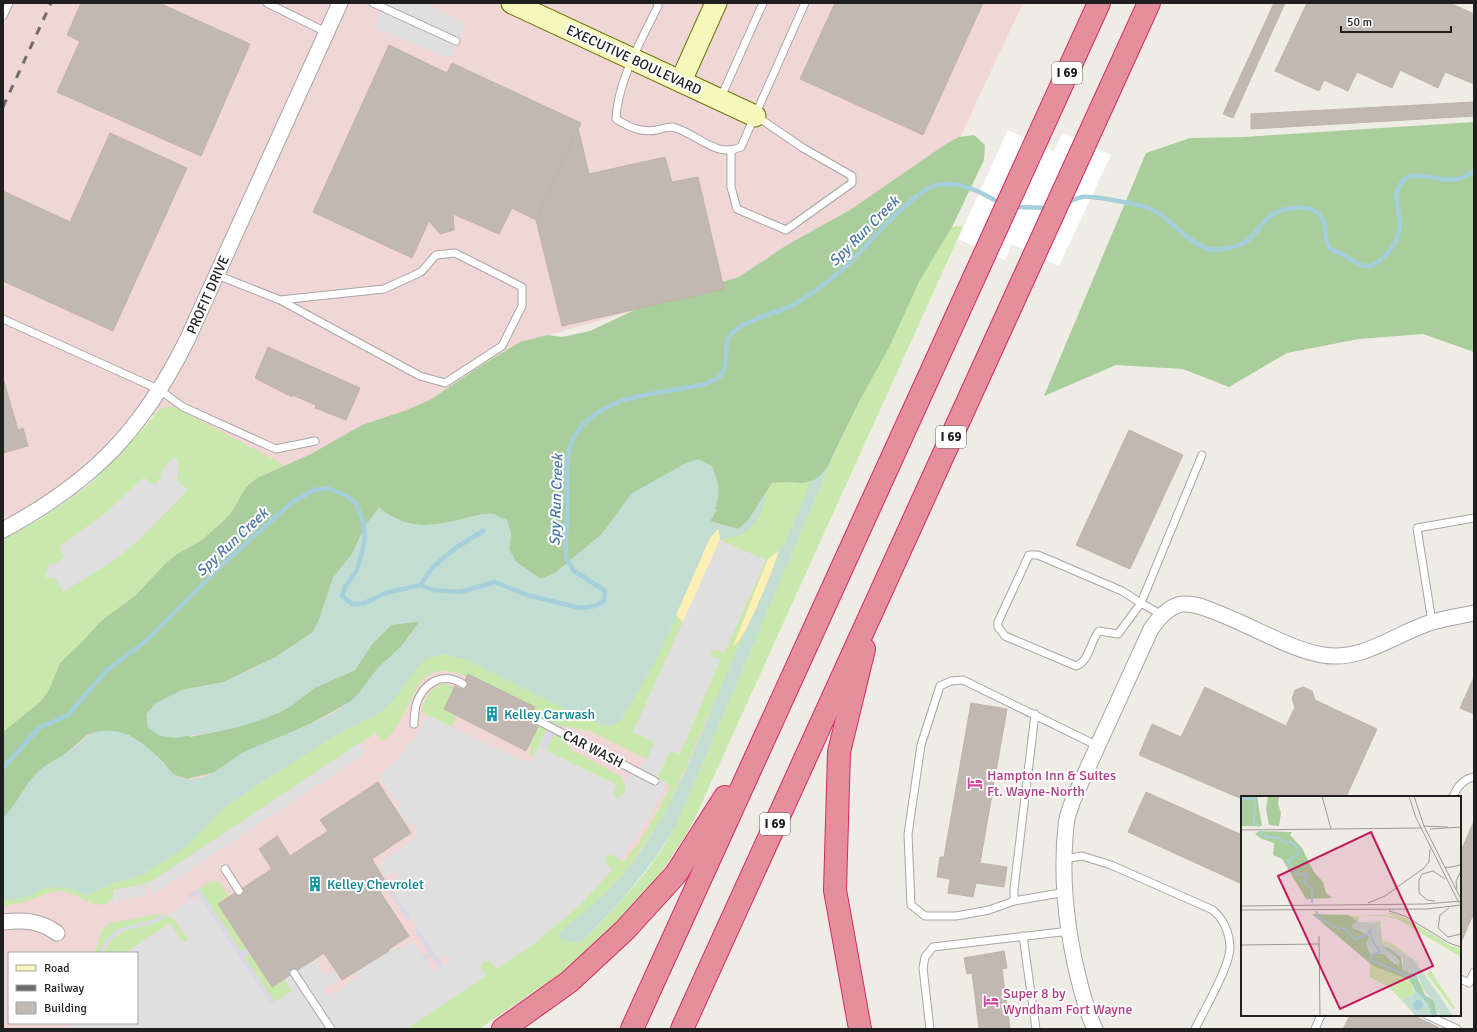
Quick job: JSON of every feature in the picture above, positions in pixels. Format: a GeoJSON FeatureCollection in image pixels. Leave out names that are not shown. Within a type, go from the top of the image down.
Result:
{"type":"FeatureCollection","features":[{"type":"Feature","properties":{"kind":"highway","name":"I 69"},"geometry":{"type":"LineString","coordinates":[[632,1029],[1098,3]]}},
{"type":"Feature","properties":{"kind":"highway","name":"I 69"},"geometry":{"type":"LineString","coordinates":[[682,1029],[1149,3]]}},
{"type":"Feature","properties":{"kind":"highway"},"geometry":{"type":"LineString","coordinates":[[860,1029],[835,890],[839,752],[863,659],[868,620]]}},
{"type":"Feature","properties":{"kind":"highway"},"geometry":{"type":"LineString","coordinates":[[503,1029],[569,982],[625,930],[676,874],[771,725]]}},
{"type":"Feature","properties":{"kind":"street","name":"PROFIT DRIVE"},"geometry":{"type":"LineString","coordinates":[[3,530],[62,495],[91,472],[130,431],[160,390],[187,340],[340,3]]}},
{"type":"Feature","properties":{"kind":"street","name":"EXECUTIVE BOULEVARD"},"geometry":{"type":"LineString","coordinates":[[512,3],[756,116]]}},
{"type":"Feature","properties":{"kind":"street"},"geometry":{"type":"LineString","coordinates":[[681,81],[716,3]]}},
{"type":"Feature","properties":{"kind":"street"},"geometry":{"type":"LineString","coordinates":[[1095,1029],[1090,1020],[1076,970],[1070,931],[1064,860],[1066,825],[1072,800],[1151,629],[1162,615],[1182,604],[1195,605],[1297,647],[1323,655],[1339,656],[1361,653],[1432,622],[1474,613]]}},
{"type":"Feature","properties":{"kind":"street"},"geometry":{"type":"LineString","coordinates":[[3,922],[35,921],[47,926],[56,933]]}},
{"type":"Feature","properties":{"kind":"lane"},"geometry":{"type":"LineString","coordinates":[[3,16],[9,3]]}},
{"type":"Feature","properties":{"kind":"lane"},"geometry":{"type":"LineString","coordinates":[[267,3],[326,32]]}},
{"type":"Feature","properties":{"kind":"lane"},"geometry":{"type":"LineString","coordinates":[[373,3],[456,41]]}},
{"type":"Feature","properties":{"kind":"lane"},"geometry":{"type":"LineString","coordinates":[[657,3],[658,6],[633,60],[617,103],[616,119],[629,127],[647,132],[672,127],[718,149],[731,151],[741,146],[756,116],[805,3]]}},
{"type":"Feature","properties":{"kind":"lane"},"geometry":{"type":"LineString","coordinates":[[720,99],[763,3]]}},
{"type":"Feature","properties":{"kind":"lane"},"geometry":{"type":"LineString","coordinates":[[731,151],[731,187],[737,208],[786,230],[852,183],[852,176],[803,148],[756,116]]}},
{"type":"Feature","properties":{"kind":"lane"},"geometry":{"type":"LineString","coordinates":[[217,275],[280,300],[420,376],[445,383],[502,346],[522,306],[522,287],[455,253],[436,255],[421,272],[384,289],[280,300]]}},
{"type":"Feature","properties":{"kind":"lane"},"geometry":{"type":"LineString","coordinates":[[3,319],[160,390],[183,407],[276,449],[315,441]]}},
{"type":"Feature","properties":{"kind":"lane"},"geometry":{"type":"LineString","coordinates":[[1162,615],[1141,603],[1122,591],[1038,555],[1030,555],[998,622],[998,627],[1005,636],[1076,666],[1080,664],[1086,656],[1099,631],[1118,634],[1141,603],[1202,455]]}},
{"type":"Feature","properties":{"kind":"lane"},"geometry":{"type":"LineString","coordinates":[[1432,622],[1417,528],[1474,518]]}},
{"type":"Feature","properties":{"kind":"lane"},"geometry":{"type":"LineString","coordinates":[[414,724],[416,705],[424,690],[436,680],[449,678],[463,684]]}},
{"type":"Feature","properties":{"kind":"lane"},"geometry":{"type":"LineString","coordinates":[[1066,892],[1014,901],[989,910],[956,916],[925,916],[911,905],[908,834],[921,745],[940,686],[952,681],[963,680],[1098,746]]}},
{"type":"Feature","properties":{"kind":"lane"},"geometry":{"type":"LineString","coordinates":[[1014,901],[1014,889],[1035,714]]}},
{"type":"Feature","properties":{"kind":"lane","name":"CAR WASH"},"geometry":{"type":"LineString","coordinates":[[530,717],[655,781]]}},
{"type":"Feature","properties":{"kind":"lane"},"geometry":{"type":"LineString","coordinates":[[1453,796],[1457,786],[1469,778],[1474,777]]}},
{"type":"Feature","properties":{"kind":"lane"},"geometry":{"type":"LineString","coordinates":[[1064,860],[1082,856],[1111,865],[1213,910],[1221,917],[1227,932],[1230,947],[1226,965],[1195,1029]]}},
{"type":"Feature","properties":{"kind":"lane"},"geometry":{"type":"LineString","coordinates":[[224,869],[239,891]]}},
{"type":"Feature","properties":{"kind":"lane"},"geometry":{"type":"LineString","coordinates":[[930,1029],[923,968],[925,957],[933,947],[1070,931]]}},
{"type":"Feature","properties":{"kind":"lane"},"geometry":{"type":"LineString","coordinates":[[1023,936],[1036,1029]]}},
{"type":"Feature","properties":{"kind":"lane"},"geometry":{"type":"LineString","coordinates":[[1461,979],[1469,983],[1474,972]]}},
{"type":"Feature","properties":{"kind":"lane"},"geometry":{"type":"LineString","coordinates":[[294,974],[331,1029]]}},
{"type":"Feature","properties":{"kind":"lane"},"geometry":{"type":"LineString","coordinates":[[1315,1029],[1321,1016]]}},
{"type":"Feature","properties":{"kind":"lane"},"geometry":{"type":"LineString","coordinates":[[1429,1016],[1457,1029]]}},
{"type":"Feature","properties":{"kind":"shaded area"},"geometry":{"type":"Polygon","coordinates":[[[3,3],[1023,3],[946,167],[759,276],[548,335],[342,462],[914,241],[664,843],[570,944],[449,1029],[3,1029],[3,546],[56,519],[161,420],[139,409],[86,474],[3,526],[3,3]]]}},
{"type":"Feature","properties":{"kind":"shaded area"},"geometry":{"type":"Polygon","coordinates":[[[386,3],[423,3],[466,23],[449,59],[374,27],[386,3]]]}},
{"type":"Feature","properties":{"kind":"shaded area"},"geometry":{"type":"Polygon","coordinates":[[[175,456],[179,466],[177,480],[188,490],[137,542],[110,563],[63,592],[56,579],[44,577],[49,564],[57,563],[64,557],[59,546],[103,515],[144,477],[150,483],[155,484],[161,478],[162,470],[175,456]]]}},
{"type":"Feature","properties":{"kind":"shaded area"},"geometry":{"type":"Polygon","coordinates":[[[720,540],[766,560],[724,653],[715,649],[711,652],[711,656],[720,660],[680,754],[670,751],[659,775],[659,779],[667,783],[647,822],[620,860],[611,854],[607,856],[604,862],[612,869],[581,904],[534,944],[496,969],[490,961],[484,962],[480,966],[486,976],[406,1029],[71,1029],[70,1024],[138,1024],[138,952],[127,952],[170,923],[182,942],[186,942],[188,939],[176,921],[168,916],[188,900],[193,901],[200,897],[271,1005],[292,991],[284,979],[315,959],[322,972],[326,975],[335,970],[340,978],[324,989],[328,998],[358,976],[359,969],[389,952],[388,950],[392,947],[399,950],[412,941],[434,971],[449,962],[450,958],[446,955],[439,961],[388,884],[397,879],[397,874],[392,872],[386,876],[378,864],[417,837],[414,828],[398,809],[399,805],[378,776],[393,764],[418,734],[427,715],[530,764],[538,747],[617,785],[613,794],[617,798],[623,796],[625,792],[625,781],[647,759],[654,744],[652,741],[633,732],[720,540]]]}},
{"type":"Feature","properties":{"kind":"shaded area"},"geometry":{"type":"Polygon","coordinates":[[[547,730],[559,735],[552,737],[546,750],[538,747],[547,730]]]}},
{"type":"Feature","properties":{"kind":"shaded area"},"geometry":{"type":"Polygon","coordinates":[[[359,743],[366,754],[252,828],[159,891],[153,894],[150,885],[148,885],[146,886],[147,896],[112,901],[113,890],[149,883],[359,743]]]}},
{"type":"Feature","properties":{"kind":"shaded area"},"geometry":{"type":"Polygon","coordinates":[[[388,884],[411,918],[407,920],[385,886],[388,884]]]}},
{"type":"Feature","properties":{"kind":"shaded area"},"geometry":{"type":"Polygon","coordinates":[[[199,888],[240,951],[246,948],[250,953],[244,957],[275,1002],[271,1005],[198,894],[188,900],[188,895],[199,888]]]}},
{"type":"Feature","properties":{"kind":"shaded area"},"geometry":{"type":"Polygon","coordinates":[[[164,915],[168,916],[157,922],[119,932],[108,943],[104,952],[100,952],[106,940],[117,929],[146,922],[164,915]]]}},
{"type":"Feature","properties":{"kind":"shaded area"},"geometry":{"type":"Polygon","coordinates":[[[417,927],[443,965],[439,968],[431,956],[424,960],[422,957],[429,952],[414,930],[417,927]]]}},
{"type":"Feature","properties":{"kind":"green space"},"geometry":{"type":"Polygon","coordinates":[[[1474,122],[1474,352],[1423,334],[1359,339],[1287,353],[1229,387],[1183,369],[1116,365],[1044,396],[1146,153],[1190,138],[1244,137],[1474,122]]]}},
{"type":"Feature","properties":{"kind":"green space"},"geometry":{"type":"Polygon","coordinates":[[[974,135],[985,145],[984,160],[952,227],[919,282],[890,346],[860,400],[827,468],[817,480],[803,483],[772,483],[748,521],[738,529],[710,521],[717,509],[611,522],[602,534],[555,573],[541,579],[516,562],[509,549],[511,534],[507,521],[496,515],[485,514],[439,524],[419,525],[399,520],[379,508],[365,526],[352,554],[333,578],[319,620],[312,633],[276,657],[224,682],[182,690],[190,737],[234,728],[278,713],[291,706],[314,688],[355,670],[372,644],[391,625],[420,621],[401,647],[379,667],[361,692],[350,702],[310,724],[241,754],[216,772],[187,779],[172,774],[164,763],[129,735],[100,731],[87,735],[29,782],[12,809],[3,818],[3,732],[40,702],[49,690],[60,663],[101,621],[136,595],[166,563],[177,554],[202,540],[221,523],[231,513],[246,487],[257,478],[311,454],[362,425],[404,411],[430,400],[482,365],[520,342],[548,335],[562,337],[590,331],[643,306],[739,277],[787,245],[850,210],[946,144],[959,137],[974,135]]]}},
{"type":"Feature","properties":{"kind":"green space"},"geometry":{"type":"Polygon","coordinates":[[[952,227],[963,227],[694,820],[656,880],[634,908],[566,970],[479,1029],[406,1029],[486,976],[480,966],[484,962],[490,961],[496,969],[542,936],[585,899],[612,870],[604,862],[607,856],[611,854],[623,862],[637,845],[655,816],[670,786],[659,779],[659,775],[670,751],[680,754],[720,660],[711,656],[711,652],[715,649],[724,653],[766,560],[720,540],[745,533],[772,483],[808,482],[810,484],[785,543],[781,549],[768,559],[734,646],[737,644],[747,628],[668,807],[626,871],[562,939],[575,943],[592,932],[627,894],[658,855],[682,812],[834,455],[860,400],[890,346],[919,282],[952,227]]]}},
{"type":"Feature","properties":{"kind":"green space"},"geometry":{"type":"Polygon","coordinates":[[[166,407],[174,407],[284,465],[257,478],[246,487],[231,513],[221,523],[202,540],[177,554],[166,563],[136,595],[101,621],[60,663],[49,690],[40,702],[3,732],[3,539],[41,519],[89,485],[136,437],[159,410],[166,407]]]}},
{"type":"Feature","properties":{"kind":"green space"},"geometry":{"type":"Polygon","coordinates":[[[834,455],[677,824],[642,875],[589,935],[583,940],[575,943],[558,937],[559,933],[603,896],[619,880],[658,825],[684,774],[728,670],[762,596],[779,551],[785,543],[810,484],[808,482],[821,475],[834,455]]]}},
{"type":"Feature","properties":{"kind":"green space"},"geometry":{"type":"Polygon","coordinates":[[[698,459],[712,466],[717,482],[718,500],[710,522],[738,529],[748,521],[766,492],[764,503],[760,515],[749,530],[736,536],[720,540],[719,530],[710,538],[661,651],[621,720],[613,725],[602,725],[563,708],[469,661],[444,654],[428,658],[418,667],[393,701],[381,712],[341,732],[257,785],[224,808],[187,846],[142,875],[113,883],[87,895],[61,887],[45,888],[24,898],[3,900],[3,818],[30,781],[40,770],[71,750],[89,735],[100,731],[109,730],[127,735],[150,749],[175,775],[186,779],[201,778],[216,771],[242,753],[326,717],[355,697],[376,670],[407,640],[420,621],[391,625],[372,644],[355,670],[314,688],[291,706],[264,719],[234,728],[175,738],[160,736],[148,728],[146,714],[156,703],[182,690],[224,682],[251,670],[276,657],[312,633],[319,620],[333,578],[352,554],[365,526],[379,508],[399,520],[419,525],[451,522],[485,514],[493,514],[498,516],[507,520],[511,534],[509,549],[516,562],[541,579],[555,573],[602,534],[631,494],[684,464],[698,459]]]}},
{"type":"Feature","properties":{"kind":"green space"},"geometry":{"type":"Polygon","coordinates":[[[676,615],[683,622],[633,732],[654,742],[647,759],[590,731],[560,726],[533,712],[535,707],[468,674],[467,677],[448,671],[436,672],[425,677],[420,682],[398,725],[387,738],[381,741],[376,733],[149,883],[113,890],[113,899],[101,905],[88,902],[69,893],[57,891],[49,892],[27,901],[3,906],[3,900],[24,898],[45,888],[61,887],[87,895],[113,883],[142,875],[199,834],[224,808],[257,785],[341,732],[381,712],[418,667],[428,658],[444,654],[469,661],[563,708],[602,725],[621,720],[648,675],[676,615]]]}},
{"type":"Feature","properties":{"kind":"green space"},"geometry":{"type":"Polygon","coordinates":[[[445,684],[455,687],[444,709],[457,716],[451,726],[422,712],[424,702],[432,690],[445,684]]]}},
{"type":"Feature","properties":{"kind":"green space"},"geometry":{"type":"Polygon","coordinates":[[[535,724],[547,730],[534,755],[532,756],[529,753],[532,748],[529,746],[538,727],[535,724]]]}},
{"type":"Feature","properties":{"kind":"green space"},"geometry":{"type":"Polygon","coordinates":[[[559,735],[572,750],[622,777],[626,788],[623,796],[617,798],[613,794],[617,785],[546,750],[552,737],[559,735]]]}},
{"type":"Feature","properties":{"kind":"green space"},"geometry":{"type":"Polygon","coordinates":[[[213,880],[220,883],[229,897],[218,905],[246,948],[241,951],[199,888],[213,880]]]}},
{"type":"Feature","properties":{"kind":"green space"},"geometry":{"type":"Polygon","coordinates":[[[159,914],[164,915],[119,930],[105,942],[100,952],[95,952],[102,930],[110,923],[159,914]]]}},
{"type":"Feature","properties":{"kind":"green space"},"geometry":{"type":"Polygon","coordinates":[[[168,916],[176,921],[188,939],[186,942],[183,942],[170,923],[127,952],[104,952],[109,943],[123,932],[158,921],[168,916]]]}},
{"type":"Feature","properties":{"kind":"green space"},"geometry":{"type":"Polygon","coordinates":[[[250,953],[272,987],[284,979],[292,991],[275,1002],[244,957],[250,953]]]}},
{"type":"Feature","properties":{"kind":"sand"},"geometry":{"type":"Polygon","coordinates":[[[717,530],[719,530],[720,540],[683,622],[676,615],[710,538],[717,530]]]}},
{"type":"Feature","properties":{"kind":"sand"},"geometry":{"type":"Polygon","coordinates":[[[779,551],[752,618],[745,631],[733,646],[768,559],[779,551]]]}},
{"type":"Feature","properties":{"kind":"pier"},"geometry":{"type":"Polygon","coordinates":[[[1008,130],[1054,151],[1063,133],[1111,155],[1059,266],[1012,244],[1005,260],[958,239],[1008,130]]]}},
{"type":"Feature","properties":{"kind":"building"},"geometry":{"type":"Polygon","coordinates":[[[81,3],[159,3],[250,44],[201,156],[57,92],[80,41],[67,35],[81,3]]]}},
{"type":"Feature","properties":{"kind":"building"},"geometry":{"type":"Polygon","coordinates":[[[835,3],[983,3],[923,135],[800,79],[835,3]]]}},
{"type":"Feature","properties":{"kind":"building"},"geometry":{"type":"Polygon","coordinates":[[[1274,3],[1285,3],[1233,118],[1223,114],[1274,3]]]}},
{"type":"Feature","properties":{"kind":"building"},"geometry":{"type":"Polygon","coordinates":[[[1307,3],[1450,3],[1474,14],[1474,84],[1445,72],[1438,88],[1400,70],[1392,88],[1357,72],[1348,91],[1324,80],[1319,91],[1275,71],[1307,3]]]}},
{"type":"Feature","properties":{"kind":"building"},"geometry":{"type":"Polygon","coordinates":[[[389,45],[447,73],[452,63],[581,123],[536,220],[512,208],[499,234],[453,214],[454,230],[440,234],[429,221],[412,258],[313,212],[389,45]]]}},
{"type":"Feature","properties":{"kind":"building"},"geometry":{"type":"Polygon","coordinates":[[[1474,102],[1474,116],[1251,129],[1251,114],[1474,102]]]}},
{"type":"Feature","properties":{"kind":"building"},"geometry":{"type":"Polygon","coordinates":[[[578,128],[589,174],[665,157],[672,182],[698,177],[724,289],[562,326],[536,220],[578,128]]]}},
{"type":"Feature","properties":{"kind":"building"},"geometry":{"type":"Polygon","coordinates":[[[110,133],[187,168],[113,331],[3,281],[3,191],[70,222],[110,133]]]}},
{"type":"Feature","properties":{"kind":"building"},"geometry":{"type":"Polygon","coordinates":[[[268,347],[360,388],[346,420],[315,408],[316,405],[292,395],[292,397],[255,378],[268,347]]]}},
{"type":"Feature","properties":{"kind":"building"},"geometry":{"type":"Polygon","coordinates":[[[3,378],[18,430],[23,428],[28,446],[3,453],[3,378]]]}},
{"type":"Feature","properties":{"kind":"building"},"geometry":{"type":"Polygon","coordinates":[[[1129,430],[1183,455],[1130,569],[1076,545],[1129,430]]]}},
{"type":"Feature","properties":{"kind":"building","name":"Kelley Carwash"},"geometry":{"type":"Polygon","coordinates":[[[468,674],[535,707],[528,722],[538,727],[526,751],[444,709],[455,686],[461,689],[468,674]]]}},
{"type":"Feature","properties":{"kind":"building"},"geometry":{"type":"Polygon","coordinates":[[[1474,677],[1474,714],[1460,708],[1474,677]]]}},
{"type":"Feature","properties":{"kind":"building"},"geometry":{"type":"Polygon","coordinates":[[[1205,687],[1286,726],[1295,707],[1292,699],[1295,690],[1303,687],[1312,691],[1315,700],[1377,729],[1346,796],[1241,796],[1241,799],[1139,755],[1152,724],[1181,737],[1205,687]]]}},
{"type":"Feature","properties":{"kind":"building","name":"Hampton Inn & Suites Ft. Wayne-North"},"geometry":{"type":"Polygon","coordinates":[[[971,703],[1007,709],[980,863],[1007,867],[1004,887],[976,883],[973,897],[948,893],[950,879],[937,877],[940,857],[944,857],[971,703]]]}},
{"type":"Feature","properties":{"kind":"building","name":"Kelley Chevrolet"},"geometry":{"type":"Polygon","coordinates":[[[378,782],[411,833],[372,859],[385,881],[377,887],[409,936],[388,950],[389,951],[342,980],[324,953],[272,987],[218,904],[272,869],[259,849],[277,836],[290,856],[328,831],[320,820],[378,782]]]}},
{"type":"Feature","properties":{"kind":"building"},"geometry":{"type":"Polygon","coordinates":[[[1146,792],[1241,835],[1241,884],[1128,832],[1146,792]]]}},
{"type":"Feature","properties":{"kind":"building"},"geometry":{"type":"Polygon","coordinates":[[[1474,821],[1474,917],[1472,917],[1461,943],[1461,851],[1474,821]]]}},
{"type":"Feature","properties":{"kind":"building","name":"Super 8 by Wyndham Fort Wayne"},"geometry":{"type":"Polygon","coordinates":[[[1004,951],[1007,968],[1002,969],[1010,1029],[979,1029],[972,973],[967,974],[964,958],[1004,951]]]}},
{"type":"Feature","properties":{"kind":"building"},"geometry":{"type":"Polygon","coordinates":[[[1350,1016],[1414,1016],[1438,1027],[1438,1029],[1343,1029],[1350,1016]]]}},
{"type":"Feature","properties":{"kind":"waterway","name":"Spy Run Creek"},"geometry":{"type":"LineString","coordinates":[[1065,203],[1080,197],[1096,197],[1146,207],[1159,214],[1197,244],[1208,249],[1230,248],[1245,242],[1255,234],[1269,217],[1281,211],[1295,208],[1309,209],[1315,211],[1322,218],[1330,249],[1359,264],[1369,266],[1373,265],[1384,257],[1393,246],[1397,238],[1400,229],[1397,190],[1404,180],[1415,176],[1451,180],[1464,177],[1474,171]]}},
{"type":"Feature","properties":{"kind":"waterway","name":"Spy Run Creek"},"geometry":{"type":"LineString","coordinates":[[420,585],[434,590],[460,592],[495,582],[527,595],[580,608],[595,606],[604,601],[605,591],[573,570],[566,558],[568,458],[573,439],[588,420],[600,411],[627,399],[701,385],[716,379],[721,375],[724,369],[726,363],[727,343],[733,332],[752,321],[792,306],[823,285],[856,257],[895,215],[919,194],[929,188],[942,184],[960,185],[986,195],[1001,204]]}},
{"type":"Feature","properties":{"kind":"waterway","name":"Spy Run Creek"},"geometry":{"type":"LineString","coordinates":[[1012,207],[1049,208]]}},
{"type":"Feature","properties":{"kind":"waterway","name":"Spy Run Creek"},"geometry":{"type":"LineString","coordinates":[[3,768],[39,728],[68,715],[106,671],[147,640],[224,563],[291,503],[314,490],[327,488],[345,495],[356,503],[362,518],[365,537],[362,552],[357,570],[345,587],[342,596],[352,604],[362,604],[386,593],[420,585],[434,566],[457,547],[483,531]]}},
{"type":"Feature","properties":{"kind":"railway"},"geometry":{"type":"LineString","coordinates":[[3,107],[51,3]]}},
{"type":"Feature","properties":{"kind":"place","name":"Kelley Carwash"},"geometry":{"type":"Point","coordinates":[492,714]}},
{"type":"Feature","properties":{"kind":"place","name":"Hampton Inn & Suites Ft. Wayne-North"},"geometry":{"type":"Point","coordinates":[975,783]}},
{"type":"Feature","properties":{"kind":"place","name":"Kelley Chevrolet"},"geometry":{"type":"Point","coordinates":[315,884]}},
{"type":"Feature","properties":{"kind":"place","name":"Super 8 by Wyndham Fort Wayne"},"geometry":{"type":"Point","coordinates":[991,1001]}}]}
